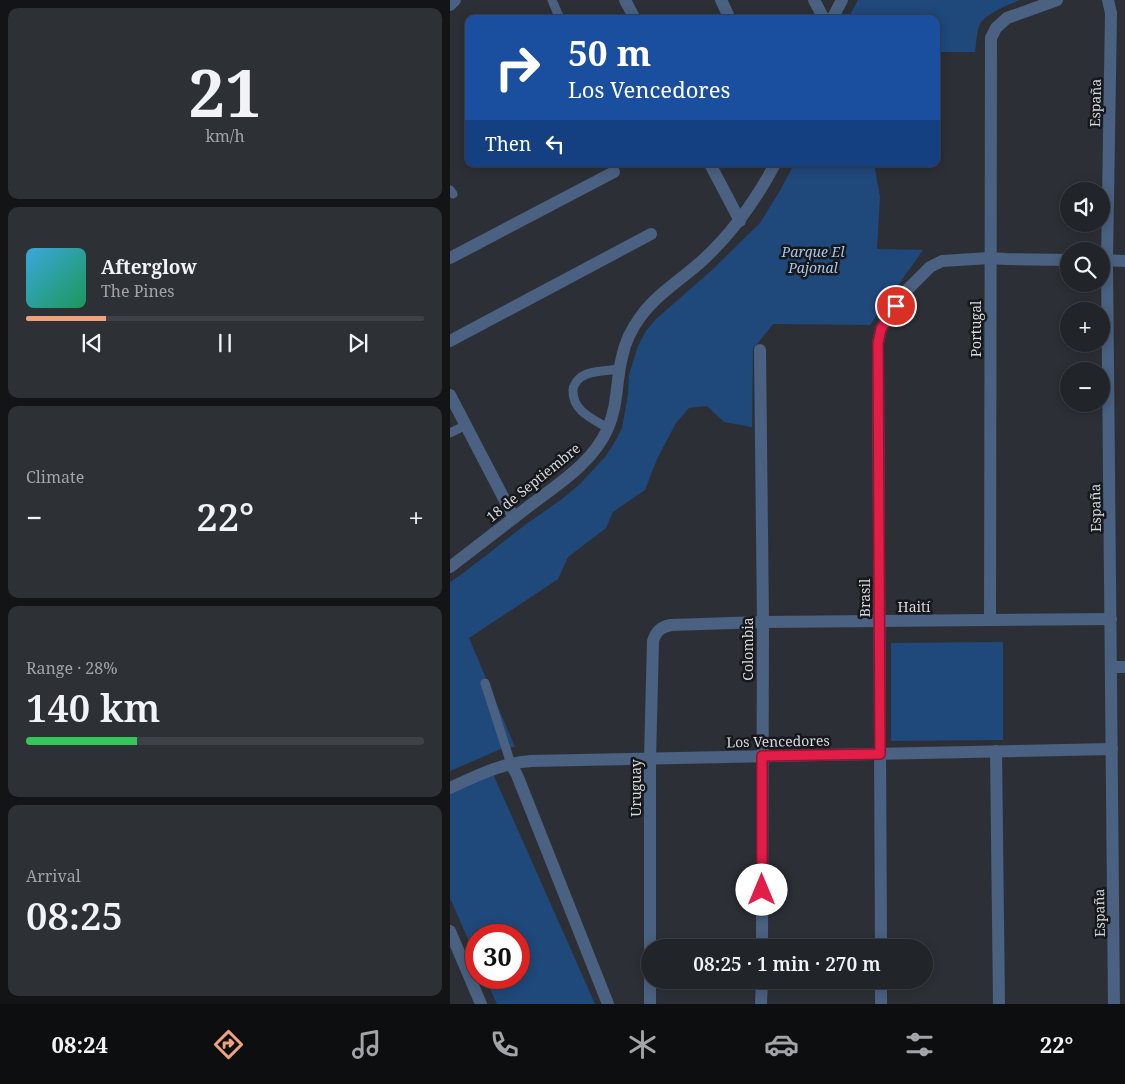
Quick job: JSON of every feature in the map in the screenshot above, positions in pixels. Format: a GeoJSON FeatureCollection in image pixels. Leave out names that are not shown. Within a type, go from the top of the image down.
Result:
{"type":"FeatureCollection","features":[{"type":"Feature","properties":{"kind":"street"},"geometry":{"type":"LineString","coordinates":[[450,5],[456,0]]}},
{"type":"Feature","properties":{"kind":"street"},"geometry":{"type":"LineString","coordinates":[[625,0],[633,15]]}},
{"type":"Feature","properties":{"kind":"street"},"geometry":{"type":"LineString","coordinates":[[721,0],[728,15]]}},
{"type":"Feature","properties":{"kind":"street"},"geometry":{"type":"LineString","coordinates":[[814,0],[822,15]]}},
{"type":"Feature","properties":{"kind":"street"},"geometry":{"type":"LineString","coordinates":[[834,15],[842,0]]}},
{"type":"Feature","properties":{"kind":"street","name":"Portugal"},"geometry":{"type":"LineString","coordinates":[[990,620],[991,38],[996,28],[1007,18],[1057,0]]}},
{"type":"Feature","properties":{"kind":"street","name":"España"},"geometry":{"type":"LineString","coordinates":[[1104,242],[1110,6]]}},
{"type":"Feature","properties":{"kind":"street"},"geometry":{"type":"LineString","coordinates":[[712,167],[740,221]]}},
{"type":"Feature","properties":{"kind":"street","name":"18 de Septiembre"},"geometry":{"type":"LineString","coordinates":[[450,567],[578,469],[596,448],[608,428],[615,407],[625,347],[629,336],[642,315],[656,299],[719,245],[740,221],[773,167]]}},
{"type":"Feature","properties":{"kind":"street"},"geometry":{"type":"LineString","coordinates":[[450,258],[614,172]]}},
{"type":"Feature","properties":{"kind":"street"},"geometry":{"type":"LineString","coordinates":[[450,341],[651,234]]}},
{"type":"Feature","properties":{"kind":"street"},"geometry":{"type":"LineString","coordinates":[[990,258],[1060,260]]}},
{"type":"Feature","properties":{"kind":"street","name":"Brasil"},"geometry":{"type":"LineString","coordinates":[[880,939],[878,343],[881,329],[903,294],[930,267],[942,261],[990,258]]}},
{"type":"Feature","properties":{"kind":"street"},"geometry":{"type":"LineString","coordinates":[[1110,261],[1125,261]]}},
{"type":"Feature","properties":{"kind":"street","name":"España"},"geometry":{"type":"LineString","coordinates":[[1105,292],[1111,619],[1114,1004]]}},
{"type":"Feature","properties":{"kind":"street","name":"Colombia"},"geometry":{"type":"LineString","coordinates":[[760,350],[762,939]]}},
{"type":"Feature","properties":{"kind":"street"},"geometry":{"type":"LineString","coordinates":[[450,395],[514,518]]}},
{"type":"Feature","properties":{"kind":"street","name":"Haití"},"geometry":{"type":"LineString","coordinates":[[658,630],[671,625],[762,622],[1111,619]]}},
{"type":"Feature","properties":{"kind":"street","name":"Uruguay"},"geometry":{"type":"LineString","coordinates":[[650,939],[650,758],[653,641],[658,630]]}},
{"type":"Feature","properties":{"kind":"street"},"geometry":{"type":"LineString","coordinates":[[1111,667],[1125,667]]}},
{"type":"Feature","properties":{"kind":"street","name":"Los Vencedores"},"geometry":{"type":"LineString","coordinates":[[450,788],[489,770],[530,761],[1112,749]]}},
{"type":"Feature","properties":{"kind":"street"},"geometry":{"type":"LineString","coordinates":[[996,751],[998,1004]]}},
{"type":"Feature","properties":{"kind":"street"},"geometry":{"type":"LineString","coordinates":[[511,764],[608,1004]]}},
{"type":"Feature","properties":{"kind":"street"},"geometry":{"type":"LineString","coordinates":[[450,931],[481,1004]]}},
{"type":"Feature","properties":{"kind":"street"},"geometry":{"type":"LineString","coordinates":[[650,989],[650,1004]]}},
{"type":"Feature","properties":{"kind":"street"},"geometry":{"type":"LineString","coordinates":[[761,1004],[762,989]]}},
{"type":"Feature","properties":{"kind":"street"},"geometry":{"type":"LineString","coordinates":[[881,989],[881,1004]]}},
{"type":"Feature","properties":{"kind":"lane"},"geometry":{"type":"LineString","coordinates":[[552,0],[558,15]]}},
{"type":"Feature","properties":{"kind":"lane"},"geometry":{"type":"LineString","coordinates":[[608,428],[583,414],[572,397],[573,386],[581,377],[592,373],[620,369]]}},
{"type":"Feature","properties":{"kind":"lane"},"geometry":{"type":"LineString","coordinates":[[450,433],[466,425]]}},
{"type":"Feature","properties":{"kind":"lane"},"geometry":{"type":"LineString","coordinates":[[485,683],[511,764]]}},
{"type":"Feature","properties":{"kind":"green space"},"geometry":{"type":"Polygon","coordinates":[[[858,0],[1020,0],[998,10],[983,20],[978,29],[975,52],[940,52],[940,15],[850,15],[858,0]]]}},
{"type":"Feature","properties":{"kind":"green space","name":"Parque El Pajonal"},"geometry":{"type":"Polygon","coordinates":[[[792,167],[875,167],[880,197],[877,249],[923,250],[870,325],[773,324],[753,349],[752,427],[724,422],[707,406],[689,408],[676,423],[657,459],[645,490],[613,512],[606,528],[568,557],[558,579],[469,638],[515,747],[503,748],[450,771],[450,582],[562,499],[579,485],[605,457],[622,428],[628,395],[629,375],[638,346],[646,331],[656,319],[712,270],[760,223],[792,167]]]}},
{"type":"Feature","properties":{"kind":"green space"},"geometry":{"type":"Polygon","coordinates":[[[1003,642],[1003,740],[891,741],[891,643],[1003,642]]]}},
{"type":"Feature","properties":{"kind":"green space"},"geometry":{"type":"Polygon","coordinates":[[[493,774],[595,1004],[497,1004],[490,989],[530,989],[530,924],[465,924],[465,932],[450,898],[450,794],[493,774]]]}},
{"type":"Feature","properties":{"kind":"route"},"geometry":{"type":"LineString","coordinates":[[762,890],[762,756],[880,754],[878,343],[881,329],[896,306]]}}]}
